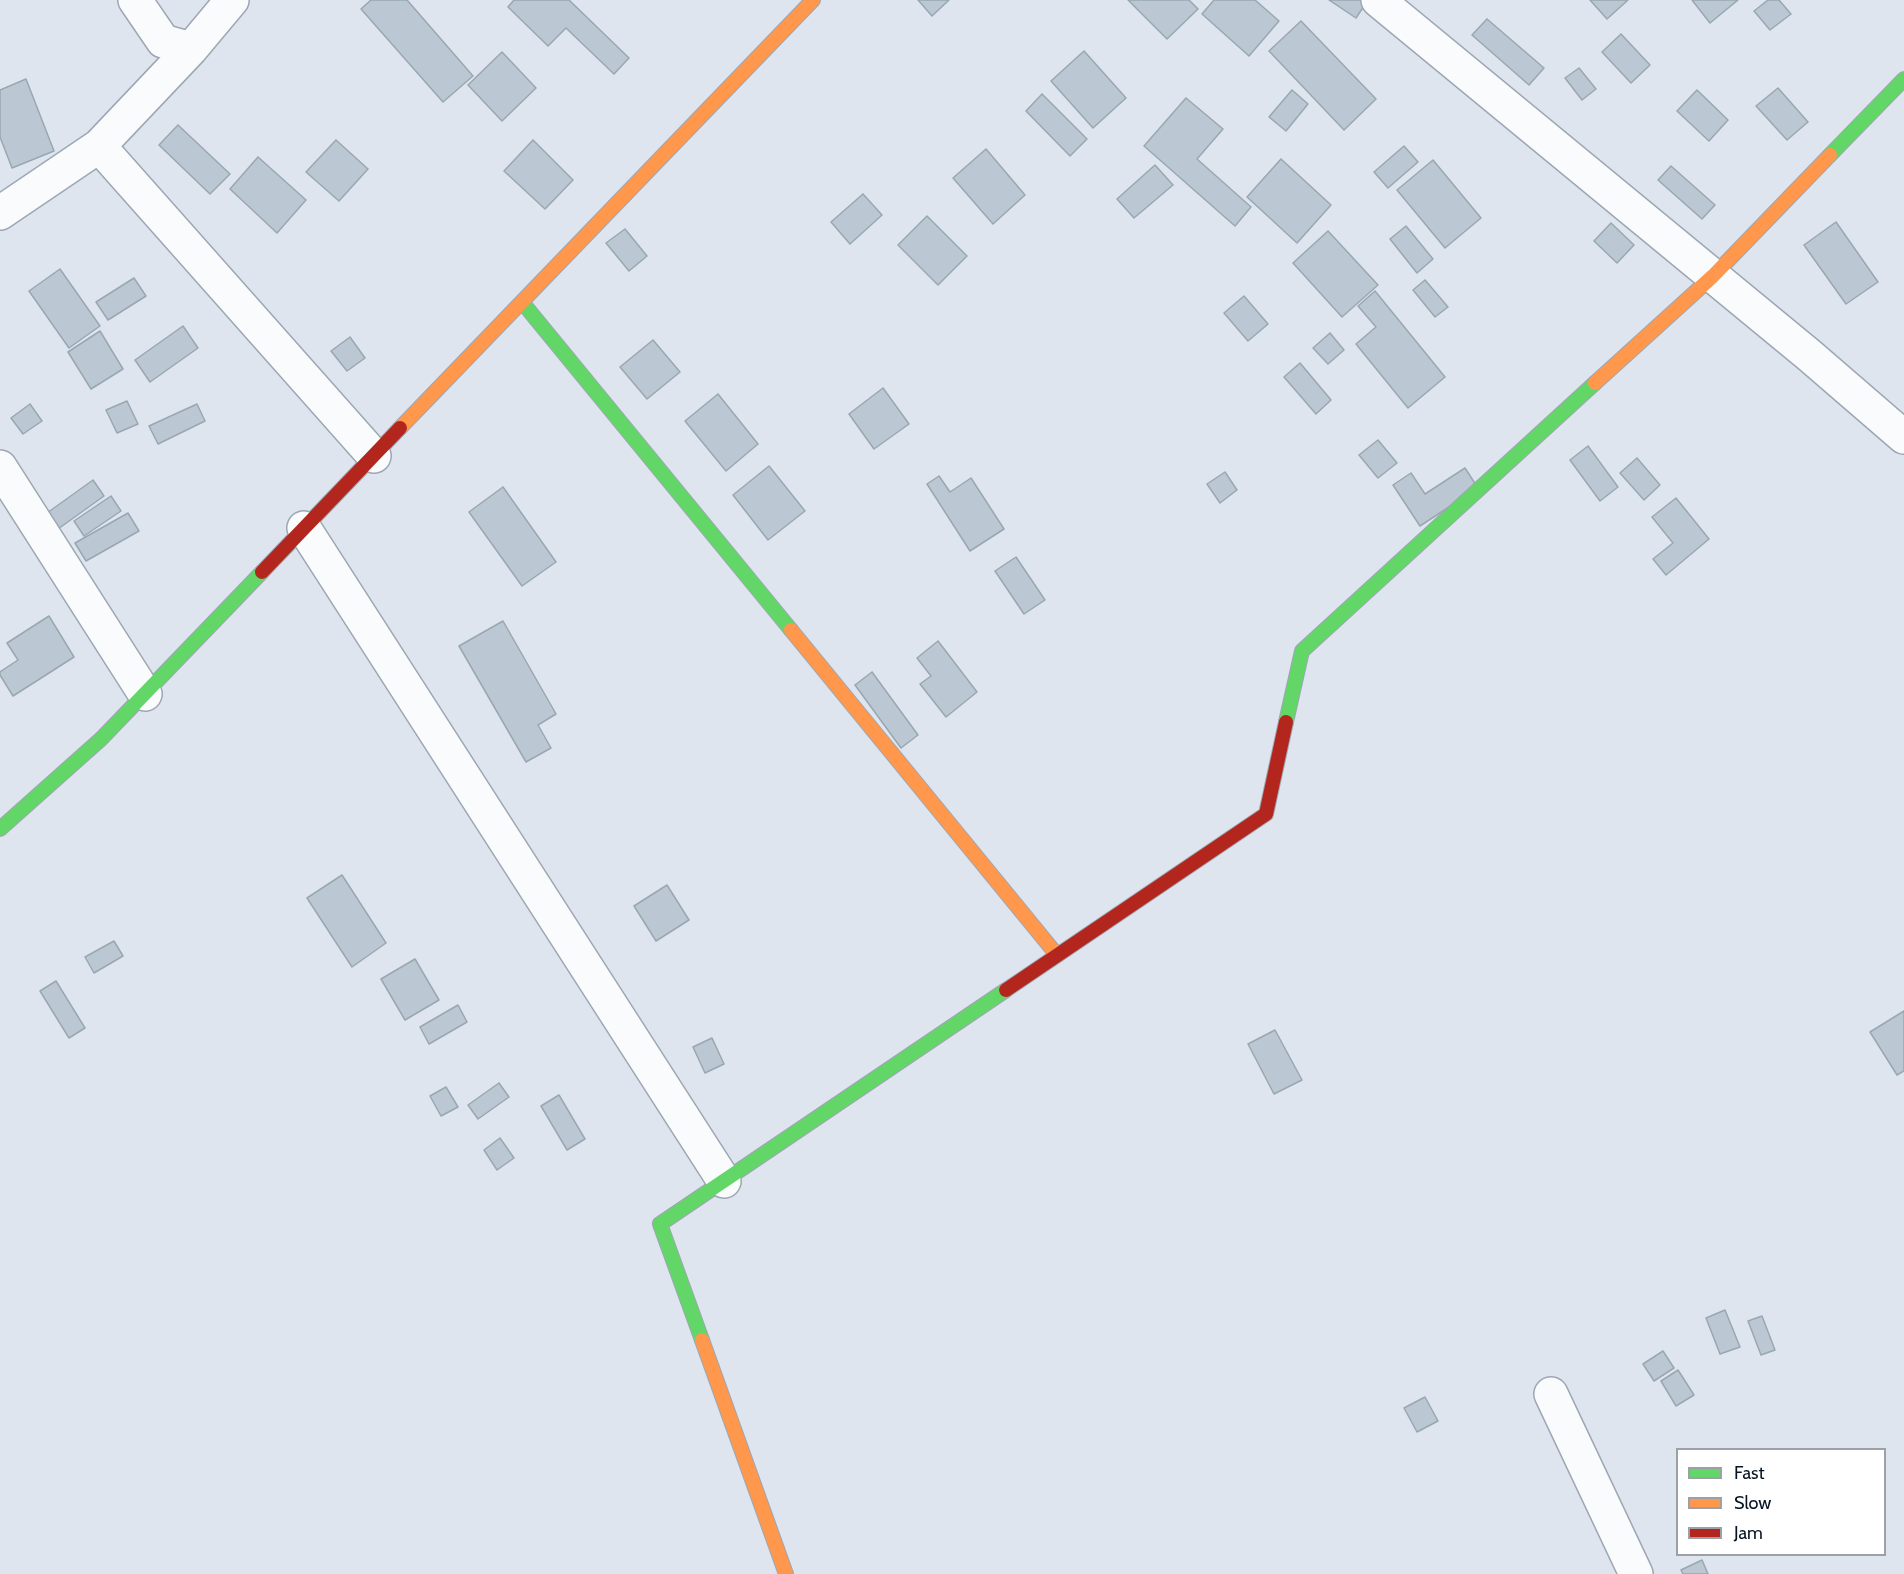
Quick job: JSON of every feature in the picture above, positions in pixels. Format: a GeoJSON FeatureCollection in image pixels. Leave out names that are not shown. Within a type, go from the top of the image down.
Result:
{"type":"FeatureCollection","features":[{"type":"Feature","properties":{"kind":"street"},"geometry":{"type":"LineString","coordinates":[[135,0],[163,40],[191,49]]}},
{"type":"Feature","properties":{"kind":"street"},"geometry":{"type":"LineString","coordinates":[[0,213],[99,146],[191,49],[232,0]]}},
{"type":"Feature","properties":{"kind":"street"},"geometry":{"type":"LineString","coordinates":[[0,829],[101,739],[813,0]]}},
{"type":"Feature","properties":{"kind":"street"},"geometry":{"type":"LineString","coordinates":[[1378,0],[1809,355],[1904,437]]}},
{"type":"Feature","properties":{"kind":"street"},"geometry":{"type":"LineString","coordinates":[[786,1574],[660,1224],[1266,814],[1302,651],[1713,276],[1904,79]]}},
{"type":"Feature","properties":{"kind":"street"},"geometry":{"type":"LineString","coordinates":[[99,146],[374,456]]}},
{"type":"Feature","properties":{"kind":"street"},"geometry":{"type":"LineString","coordinates":[[522,302],[1057,955]]}},
{"type":"Feature","properties":{"kind":"street"},"geometry":{"type":"LineString","coordinates":[[0,467],[145,694]]}},
{"type":"Feature","properties":{"kind":"street"},"geometry":{"type":"LineString","coordinates":[[304,528],[724,1181]]}},
{"type":"Feature","properties":{"kind":"street"},"geometry":{"type":"LineString","coordinates":[[1551,1394],[1636,1574]]}},
{"type":"Feature","properties":{"kind":"building"},"geometry":{"type":"Polygon","coordinates":[[[371,0],[407,0],[473,76],[443,102],[361,9],[371,0]]]}},
{"type":"Feature","properties":{"kind":"building"},"geometry":{"type":"Polygon","coordinates":[[[514,0],[569,0],[629,58],[614,74],[566,28],[548,46],[508,7],[514,0]]]}},
{"type":"Feature","properties":{"kind":"building"},"geometry":{"type":"Polygon","coordinates":[[[918,0],[949,0],[932,16],[918,0]]]}},
{"type":"Feature","properties":{"kind":"building"},"geometry":{"type":"Polygon","coordinates":[[[1128,0],[1189,0],[1198,9],[1167,39],[1128,0]]]}},
{"type":"Feature","properties":{"kind":"building"},"geometry":{"type":"Polygon","coordinates":[[[1214,0],[1255,0],[1279,21],[1249,56],[1202,14],[1214,0]]]}},
{"type":"Feature","properties":{"kind":"building"},"geometry":{"type":"Polygon","coordinates":[[[1329,0],[1361,0],[1366,3],[1356,18],[1329,0]]]}},
{"type":"Feature","properties":{"kind":"building"},"geometry":{"type":"Polygon","coordinates":[[[1590,0],[1628,0],[1607,19],[1590,0]]]}},
{"type":"Feature","properties":{"kind":"building"},"geometry":{"type":"Polygon","coordinates":[[[1692,0],[1738,0],[1710,23],[1692,0]]]}},
{"type":"Feature","properties":{"kind":"building"},"geometry":{"type":"Polygon","coordinates":[[[1768,0],[1779,0],[1791,14],[1770,30],[1754,11],[1768,0]]]}},
{"type":"Feature","properties":{"kind":"building"},"geometry":{"type":"Polygon","coordinates":[[[1487,19],[1544,68],[1529,85],[1472,35],[1487,19]]]}},
{"type":"Feature","properties":{"kind":"building"},"geometry":{"type":"Polygon","coordinates":[[[1301,21],[1376,99],[1344,130],[1269,51],[1301,21]]]}},
{"type":"Feature","properties":{"kind":"building"},"geometry":{"type":"Polygon","coordinates":[[[1621,34],[1650,65],[1631,83],[1602,52],[1621,34]]]}},
{"type":"Feature","properties":{"kind":"building"},"geometry":{"type":"Polygon","coordinates":[[[1084,51],[1126,98],[1093,128],[1051,81],[1084,51]]]}},
{"type":"Feature","properties":{"kind":"building"},"geometry":{"type":"Polygon","coordinates":[[[502,52],[536,88],[502,121],[468,85],[502,52]]]}},
{"type":"Feature","properties":{"kind":"building"},"geometry":{"type":"Polygon","coordinates":[[[1579,68],[1596,89],[1582,100],[1565,78],[1579,68]]]}},
{"type":"Feature","properties":{"kind":"building"},"geometry":{"type":"Polygon","coordinates":[[[26,79],[54,151],[12,168],[0,137],[0,90],[26,79]]]}},
{"type":"Feature","properties":{"kind":"building"},"geometry":{"type":"Polygon","coordinates":[[[1778,88],[1808,122],[1787,140],[1756,106],[1778,88]]]}},
{"type":"Feature","properties":{"kind":"building"},"geometry":{"type":"Polygon","coordinates":[[[1292,90],[1308,104],[1286,131],[1269,117],[1292,90]]]}},
{"type":"Feature","properties":{"kind":"building"},"geometry":{"type":"Polygon","coordinates":[[[1697,90],[1728,120],[1709,141],[1677,111],[1697,90]]]}},
{"type":"Feature","properties":{"kind":"building"},"geometry":{"type":"Polygon","coordinates":[[[1042,94],[1087,139],[1070,156],[1026,111],[1042,94]]]}},
{"type":"Feature","properties":{"kind":"building"},"geometry":{"type":"Polygon","coordinates":[[[1186,98],[1223,129],[1197,159],[1251,207],[1235,226],[1144,146],[1186,98]]]}},
{"type":"Feature","properties":{"kind":"building"},"geometry":{"type":"Polygon","coordinates":[[[178,125],[230,174],[210,194],[159,145],[178,125]]]}},
{"type":"Feature","properties":{"kind":"building"},"geometry":{"type":"Polygon","coordinates":[[[336,140],[368,169],[339,201],[306,172],[336,140]]]}},
{"type":"Feature","properties":{"kind":"building"},"geometry":{"type":"Polygon","coordinates":[[[533,140],[573,180],[545,209],[504,171],[533,140]]]}},
{"type":"Feature","properties":{"kind":"building"},"geometry":{"type":"Polygon","coordinates":[[[1404,146],[1418,162],[1388,188],[1374,172],[1404,146]]]}},
{"type":"Feature","properties":{"kind":"building"},"geometry":{"type":"Polygon","coordinates":[[[986,149],[1025,195],[993,224],[953,178],[986,149]]]}},
{"type":"Feature","properties":{"kind":"building"},"geometry":{"type":"Polygon","coordinates":[[[258,157],[306,200],[277,233],[230,189],[258,157]]]}},
{"type":"Feature","properties":{"kind":"building"},"geometry":{"type":"Polygon","coordinates":[[[1281,159],[1331,205],[1297,243],[1247,197],[1281,159]]]}},
{"type":"Feature","properties":{"kind":"building"},"geometry":{"type":"Polygon","coordinates":[[[1433,160],[1481,218],[1445,248],[1397,190],[1433,160]]]}},
{"type":"Feature","properties":{"kind":"building"},"geometry":{"type":"Polygon","coordinates":[[[1155,165],[1173,185],[1134,218],[1117,199],[1155,165]]]}},
{"type":"Feature","properties":{"kind":"building"},"geometry":{"type":"Polygon","coordinates":[[[1671,166],[1715,205],[1702,219],[1658,180],[1671,166]]]}},
{"type":"Feature","properties":{"kind":"building"},"geometry":{"type":"Polygon","coordinates":[[[863,194],[882,215],[850,244],[831,222],[863,194]]]}},
{"type":"Feature","properties":{"kind":"building"},"geometry":{"type":"Polygon","coordinates":[[[927,216],[967,256],[938,285],[898,245],[927,216]]]}},
{"type":"Feature","properties":{"kind":"building"},"geometry":{"type":"Polygon","coordinates":[[[1836,222],[1878,282],[1846,304],[1804,245],[1836,222]]]}},
{"type":"Feature","properties":{"kind":"building"},"geometry":{"type":"Polygon","coordinates":[[[1611,223],[1634,245],[1617,263],[1594,241],[1611,223]]]}},
{"type":"Feature","properties":{"kind":"building"},"geometry":{"type":"Polygon","coordinates":[[[1406,226],[1433,259],[1417,273],[1390,239],[1406,226]]]}},
{"type":"Feature","properties":{"kind":"building"},"geometry":{"type":"Polygon","coordinates":[[[625,229],[647,256],[629,271],[606,243],[625,229]]]}},
{"type":"Feature","properties":{"kind":"building"},"geometry":{"type":"Polygon","coordinates":[[[1328,231],[1378,285],[1342,317],[1293,263],[1328,231]]]}},
{"type":"Feature","properties":{"kind":"building"},"geometry":{"type":"Polygon","coordinates":[[[60,269],[100,326],[69,348],[29,291],[60,269]]]}},
{"type":"Feature","properties":{"kind":"building"},"geometry":{"type":"Polygon","coordinates":[[[134,278],[146,296],[108,320],[96,302],[134,278]]]}},
{"type":"Feature","properties":{"kind":"building"},"geometry":{"type":"Polygon","coordinates":[[[1425,280],[1448,307],[1435,317],[1413,290],[1425,280]]]}},
{"type":"Feature","properties":{"kind":"building"},"geometry":{"type":"Polygon","coordinates":[[[1375,291],[1445,377],[1408,408],[1356,344],[1376,327],[1358,306],[1375,291]]]}},
{"type":"Feature","properties":{"kind":"building"},"geometry":{"type":"Polygon","coordinates":[[[1244,296],[1268,324],[1248,341],[1224,313],[1244,296]]]}},
{"type":"Feature","properties":{"kind":"building"},"geometry":{"type":"Polygon","coordinates":[[[183,326],[198,348],[150,382],[135,360],[183,326]]]}},
{"type":"Feature","properties":{"kind":"building"},"geometry":{"type":"Polygon","coordinates":[[[100,331],[123,369],[91,389],[68,352],[100,331]]]}},
{"type":"Feature","properties":{"kind":"building"},"geometry":{"type":"Polygon","coordinates":[[[1330,333],[1344,350],[1328,364],[1313,348],[1330,333]]]}},
{"type":"Feature","properties":{"kind":"building"},"geometry":{"type":"Polygon","coordinates":[[[350,337],[365,358],[347,371],[331,351],[350,337]]]}},
{"type":"Feature","properties":{"kind":"building"},"geometry":{"type":"Polygon","coordinates":[[[653,340],[680,372],[647,399],[620,367],[653,340]]]}},
{"type":"Feature","properties":{"kind":"building"},"geometry":{"type":"Polygon","coordinates":[[[1300,363],[1331,400],[1316,414],[1284,377],[1300,363]]]}},
{"type":"Feature","properties":{"kind":"building"},"geometry":{"type":"Polygon","coordinates":[[[883,388],[909,424],[874,449],[849,414],[883,388]]]}},
{"type":"Feature","properties":{"kind":"building"},"geometry":{"type":"Polygon","coordinates":[[[718,394],[758,444],[726,471],[685,421],[718,394]]]}},
{"type":"Feature","properties":{"kind":"building"},"geometry":{"type":"Polygon","coordinates":[[[127,401],[138,424],[117,433],[106,410],[127,401]]]}},
{"type":"Feature","properties":{"kind":"building"},"geometry":{"type":"Polygon","coordinates":[[[30,404],[42,421],[23,434],[11,418],[30,404]]]}},
{"type":"Feature","properties":{"kind":"building"},"geometry":{"type":"Polygon","coordinates":[[[197,404],[205,421],[158,444],[149,426],[197,404]]]}},
{"type":"Feature","properties":{"kind":"building"},"geometry":{"type":"Polygon","coordinates":[[[1378,440],[1397,463],[1378,478],[1359,455],[1378,440]]]}},
{"type":"Feature","properties":{"kind":"building"},"geometry":{"type":"Polygon","coordinates":[[[1588,446],[1618,487],[1600,501],[1570,460],[1588,446]]]}},
{"type":"Feature","properties":{"kind":"building"},"geometry":{"type":"Polygon","coordinates":[[[1637,458],[1660,485],[1644,500],[1620,473],[1637,458]]]}},
{"type":"Feature","properties":{"kind":"building"},"geometry":{"type":"Polygon","coordinates":[[[769,466],[805,511],[768,540],[733,495],[769,466]]]}},
{"type":"Feature","properties":{"kind":"building"},"geometry":{"type":"Polygon","coordinates":[[[1465,468],[1478,488],[1420,526],[1393,485],[1411,473],[1425,494],[1465,468]]]}},
{"type":"Feature","properties":{"kind":"building"},"geometry":{"type":"Polygon","coordinates":[[[1225,472],[1237,490],[1220,503],[1207,484],[1225,472]]]}},
{"type":"Feature","properties":{"kind":"building"},"geometry":{"type":"Polygon","coordinates":[[[939,476],[950,492],[971,478],[1004,529],[970,551],[927,484],[939,476]]]}},
{"type":"Feature","properties":{"kind":"building"},"geometry":{"type":"Polygon","coordinates":[[[93,480],[104,496],[58,529],[47,513],[93,480]]]}},
{"type":"Feature","properties":{"kind":"building"},"geometry":{"type":"Polygon","coordinates":[[[503,487],[556,562],[522,586],[469,512],[503,487]]]}},
{"type":"Feature","properties":{"kind":"building"},"geometry":{"type":"Polygon","coordinates":[[[111,496],[121,511],[84,536],[74,521],[111,496]]]}},
{"type":"Feature","properties":{"kind":"building"},"geometry":{"type":"Polygon","coordinates":[[[1676,498],[1709,539],[1666,575],[1653,559],[1673,543],[1652,517],[1676,498]]]}},
{"type":"Feature","properties":{"kind":"building"},"geometry":{"type":"Polygon","coordinates":[[[128,513],[139,531],[86,561],[75,543],[128,513]]]}},
{"type":"Feature","properties":{"kind":"building"},"geometry":{"type":"Polygon","coordinates":[[[1016,557],[1045,600],[1024,614],[995,571],[1016,557]]]}},
{"type":"Feature","properties":{"kind":"building"},"geometry":{"type":"Polygon","coordinates":[[[49,616],[74,657],[13,696],[0,675],[0,672],[18,660],[7,643],[49,616]]]}},
{"type":"Feature","properties":{"kind":"building"},"geometry":{"type":"Polygon","coordinates":[[[503,621],[556,714],[538,725],[551,748],[526,762],[459,646],[503,621]]]}},
{"type":"Feature","properties":{"kind":"building"},"geometry":{"type":"Polygon","coordinates":[[[938,641],[977,692],[946,717],[920,684],[931,676],[917,658],[938,641]]]}},
{"type":"Feature","properties":{"kind":"building"},"geometry":{"type":"Polygon","coordinates":[[[872,672],[918,735],[901,748],[855,685],[872,672]]]}},
{"type":"Feature","properties":{"kind":"building"},"geometry":{"type":"Polygon","coordinates":[[[342,875],[386,943],[352,967],[307,898],[342,875]]]}},
{"type":"Feature","properties":{"kind":"building"},"geometry":{"type":"Polygon","coordinates":[[[667,885],[689,920],[656,941],[634,906],[667,885]]]}},
{"type":"Feature","properties":{"kind":"building"},"geometry":{"type":"Polygon","coordinates":[[[114,941],[123,956],[94,973],[85,957],[114,941]]]}},
{"type":"Feature","properties":{"kind":"building"},"geometry":{"type":"Polygon","coordinates":[[[415,959],[439,1000],[405,1020],[381,979],[415,959]]]}},
{"type":"Feature","properties":{"kind":"building"},"geometry":{"type":"Polygon","coordinates":[[[56,981],[85,1028],[69,1038],[40,991],[56,981]]]}},
{"type":"Feature","properties":{"kind":"building"},"geometry":{"type":"Polygon","coordinates":[[[458,1005],[467,1022],[429,1044],[420,1027],[458,1005]]]}},
{"type":"Feature","properties":{"kind":"building"},"geometry":{"type":"Polygon","coordinates":[[[1904,1011],[1904,1071],[1897,1075],[1870,1032],[1904,1011]]]}},
{"type":"Feature","properties":{"kind":"building"},"geometry":{"type":"Polygon","coordinates":[[[1275,1030],[1302,1080],[1274,1094],[1248,1044],[1275,1030]]]}},
{"type":"Feature","properties":{"kind":"building"},"geometry":{"type":"Polygon","coordinates":[[[712,1038],[724,1064],[705,1073],[693,1047],[712,1038]]]}},
{"type":"Feature","properties":{"kind":"building"},"geometry":{"type":"Polygon","coordinates":[[[499,1083],[509,1097],[478,1119],[468,1105],[499,1083]]]}},
{"type":"Feature","properties":{"kind":"building"},"geometry":{"type":"Polygon","coordinates":[[[446,1087],[458,1107],[441,1116],[430,1096],[446,1087]]]}},
{"type":"Feature","properties":{"kind":"building"},"geometry":{"type":"Polygon","coordinates":[[[559,1095],[585,1139],[567,1150],[541,1106],[559,1095]]]}},
{"type":"Feature","properties":{"kind":"building"},"geometry":{"type":"Polygon","coordinates":[[[500,1138],[514,1158],[497,1170],[484,1150],[500,1138]]]}},
{"type":"Feature","properties":{"kind":"building"},"geometry":{"type":"Polygon","coordinates":[[[1725,1310],[1740,1347],[1720,1354],[1706,1318],[1725,1310]]]}},
{"type":"Feature","properties":{"kind":"building"},"geometry":{"type":"Polygon","coordinates":[[[1762,1316],[1775,1350],[1761,1355],[1748,1321],[1762,1316]]]}},
{"type":"Feature","properties":{"kind":"building"},"geometry":{"type":"Polygon","coordinates":[[[1663,1351],[1674,1368],[1654,1381],[1643,1364],[1663,1351]]]}},
{"type":"Feature","properties":{"kind":"building"},"geometry":{"type":"Polygon","coordinates":[[[1678,1370],[1694,1395],[1676,1406],[1661,1381],[1678,1370]]]}},
{"type":"Feature","properties":{"kind":"building"},"geometry":{"type":"Polygon","coordinates":[[[1425,1397],[1438,1421],[1417,1432],[1404,1408],[1425,1397]]]}},
{"type":"Feature","properties":{"kind":"building"},"geometry":{"type":"Polygon","coordinates":[[[1702,1560],[1708,1574],[1683,1574],[1681,1570],[1702,1560]]]}},
{"type":"Feature","properties":{"kind":"traffic: fast"},"geometry":{"type":"LineString","coordinates":[[1830,155],[1904,79]]}},
{"type":"Feature","properties":{"kind":"traffic: fast"},"geometry":{"type":"LineString","coordinates":[[522,302],[791,630]]}},
{"type":"Feature","properties":{"kind":"traffic: fast"},"geometry":{"type":"LineString","coordinates":[[1286,722],[1302,651],[1595,383]]}},
{"type":"Feature","properties":{"kind":"traffic: fast"},"geometry":{"type":"LineString","coordinates":[[0,829],[101,739],[262,572]]}},
{"type":"Feature","properties":{"kind":"traffic: fast"},"geometry":{"type":"LineString","coordinates":[[702,1340],[660,1224],[1006,990]]}},
{"type":"Feature","properties":{"kind":"traffic: slow"},"geometry":{"type":"LineString","coordinates":[[400,428],[813,0]]}},
{"type":"Feature","properties":{"kind":"traffic: slow"},"geometry":{"type":"LineString","coordinates":[[1595,383],[1713,276],[1830,155]]}},
{"type":"Feature","properties":{"kind":"traffic: slow"},"geometry":{"type":"LineString","coordinates":[[791,630],[1057,955]]}},
{"type":"Feature","properties":{"kind":"traffic: slow"},"geometry":{"type":"LineString","coordinates":[[702,1340],[786,1574]]}},
{"type":"Feature","properties":{"kind":"traffic: jam"},"geometry":{"type":"LineString","coordinates":[[262,572],[400,428]]}},
{"type":"Feature","properties":{"kind":"traffic: jam"},"geometry":{"type":"LineString","coordinates":[[1006,990],[1266,814],[1286,722]]}}]}
